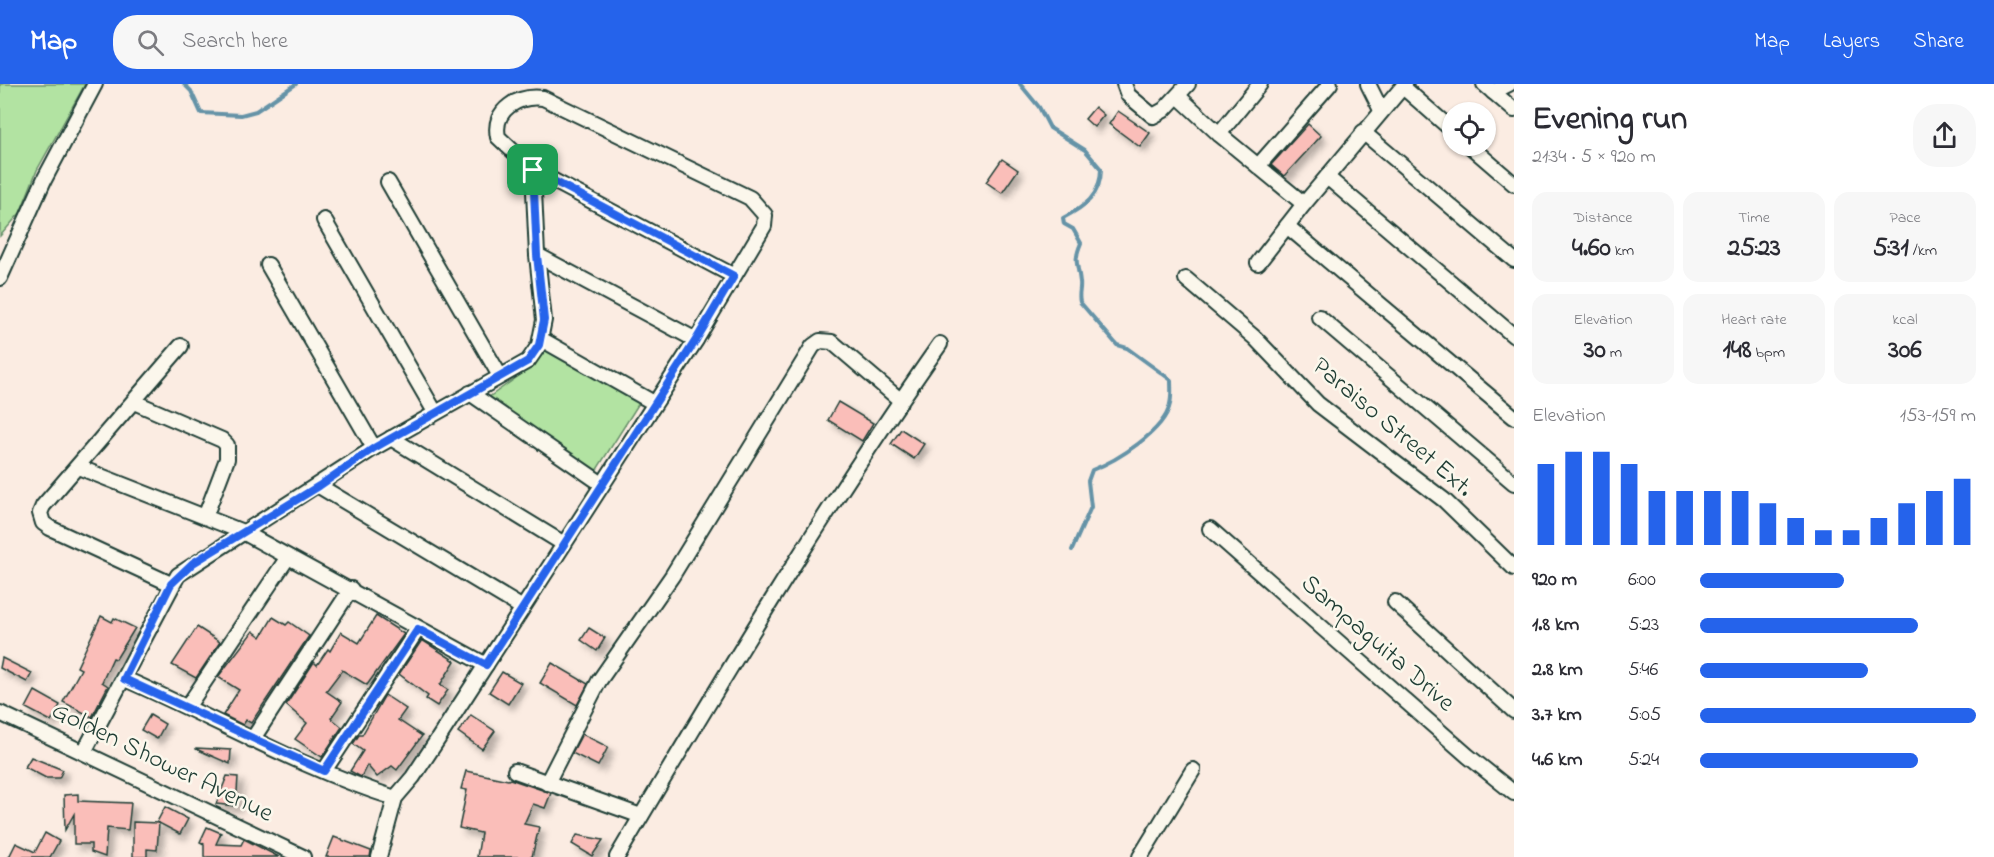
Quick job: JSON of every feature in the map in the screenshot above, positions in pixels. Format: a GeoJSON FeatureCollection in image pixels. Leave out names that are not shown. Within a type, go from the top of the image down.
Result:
{"type":"FeatureCollection","features":[{"type":"Feature","properties":{"kind":"street"},"geometry":{"type":"LineString","coordinates":[[0,278],[44,180],[95,84]]}},
{"type":"Feature","properties":{"kind":"street"},"geometry":{"type":"LineString","coordinates":[[1122,86],[1128,95],[1153,116],[1178,96],[1188,84]]}},
{"type":"Feature","properties":{"kind":"street"},"geometry":{"type":"LineString","coordinates":[[1219,134],[1260,84]]}},
{"type":"Feature","properties":{"kind":"street"},"geometry":{"type":"LineString","coordinates":[[1258,166],[1330,84]]}},
{"type":"Feature","properties":{"kind":"street"},"geometry":{"type":"LineString","coordinates":[[1368,84],[1381,110]]}},
{"type":"Feature","properties":{"kind":"street"},"geometry":{"type":"LineString","coordinates":[[1488,88],[1509,84]]}},
{"type":"Feature","properties":{"kind":"street"},"geometry":{"type":"LineString","coordinates":[[1258,263],[1381,110],[1404,86],[1442,121]]}},
{"type":"Feature","properties":{"kind":"street"},"geometry":{"type":"LineString","coordinates":[[1488,88],[1514,110]]}},
{"type":"Feature","properties":{"kind":"street"},"geometry":{"type":"LineString","coordinates":[[379,857],[395,798],[413,777],[696,340],[764,226],[765,214],[750,198],[543,98],[528,96],[515,101],[502,114],[496,129],[498,137],[533,170],[734,276]]}},
{"type":"Feature","properties":{"kind":"street"},"geometry":{"type":"LineString","coordinates":[[1178,96],[1219,134],[1304,204]]}},
{"type":"Feature","properties":{"kind":"street"},"geometry":{"type":"LineString","coordinates":[[1364,132],[1514,260]]}},
{"type":"Feature","properties":{"kind":"street"},"geometry":{"type":"LineString","coordinates":[[1482,156],[1514,184]]}},
{"type":"Feature","properties":{"kind":"street"},"geometry":{"type":"LineString","coordinates":[[84,752],[124,679],[171,584],[193,563],[319,486],[374,448],[528,361],[535,354],[541,339],[543,303],[537,255],[533,170]]}},
{"type":"Feature","properties":{"kind":"street"},"geometry":{"type":"LineString","coordinates":[[1327,177],[1514,336]]}},
{"type":"Feature","properties":{"kind":"street"},"geometry":{"type":"LineString","coordinates":[[388,182],[500,376]]}},
{"type":"Feature","properties":{"kind":"street"},"geometry":{"type":"LineString","coordinates":[[324,220],[435,412]]}},
{"type":"Feature","properties":{"kind":"street"},"geometry":{"type":"LineString","coordinates":[[1287,226],[1514,417]]}},
{"type":"Feature","properties":{"kind":"street"},"geometry":{"type":"LineString","coordinates":[[537,255],[696,340]]}},
{"type":"Feature","properties":{"kind":"street"},"geometry":{"type":"LineString","coordinates":[[268,265],[374,448]]}},
{"type":"Feature","properties":{"kind":"street","name":"Paraiso Street Ext."},"geometry":{"type":"LineString","coordinates":[[1186,279],[1255,339],[1318,404],[1444,500],[1514,568]]}},
{"type":"Feature","properties":{"kind":"street"},"geometry":{"type":"LineString","coordinates":[[1319,317],[1514,483]]}},
{"type":"Feature","properties":{"kind":"street"},"geometry":{"type":"LineString","coordinates":[[541,339],[654,403]]}},
{"type":"Feature","properties":{"kind":"street"},"geometry":{"type":"LineString","coordinates":[[547,783],[599,681],[672,576],[813,346],[820,340],[832,342],[900,400]]}},
{"type":"Feature","properties":{"kind":"street"},"geometry":{"type":"LineString","coordinates":[[617,857],[752,630],[900,400],[940,344]]}},
{"type":"Feature","properties":{"kind":"street"},"geometry":{"type":"LineString","coordinates":[[171,584],[43,524],[40,513],[43,506],[180,346]]}},
{"type":"Feature","properties":{"kind":"street"},"geometry":{"type":"LineString","coordinates":[[470,393],[602,484]]}},
{"type":"Feature","properties":{"kind":"street"},"geometry":{"type":"LineString","coordinates":[[134,402],[222,440],[226,445],[227,459],[205,517]]}},
{"type":"Feature","properties":{"kind":"street"},"geometry":{"type":"LineString","coordinates":[[391,438],[564,544]]}},
{"type":"Feature","properties":{"kind":"street"},"geometry":{"type":"LineString","coordinates":[[78,467],[243,532],[351,589],[418,629],[486,665]]}},
{"type":"Feature","properties":{"kind":"street"},"geometry":{"type":"LineString","coordinates":[[319,486],[521,607]]}},
{"type":"Feature","properties":{"kind":"street","name":"Sampaguita Drive"},"geometry":{"type":"LineString","coordinates":[[1210,529],[1459,748],[1514,793]]}},
{"type":"Feature","properties":{"kind":"street"},"geometry":{"type":"LineString","coordinates":[[188,706],[288,557]]}},
{"type":"Feature","properties":{"kind":"street"},"geometry":{"type":"LineString","coordinates":[[252,740],[351,589]]}},
{"type":"Feature","properties":{"kind":"street"},"geometry":{"type":"LineString","coordinates":[[1395,602],[1514,711]]}},
{"type":"Feature","properties":{"kind":"street"},"geometry":{"type":"LineString","coordinates":[[324,771],[418,629]]}},
{"type":"Feature","properties":{"kind":"street"},"geometry":{"type":"LineString","coordinates":[[124,679],[188,706],[252,740],[395,798]]}},
{"type":"Feature","properties":{"kind":"street","name":"Golden Shower Avenue"},"geometry":{"type":"LineString","coordinates":[[0,713],[303,857]]}},
{"type":"Feature","properties":{"kind":"street"},"geometry":{"type":"LineString","coordinates":[[1140,857],[1193,770]]}},
{"type":"Feature","properties":{"kind":"street"},"geometry":{"type":"LineString","coordinates":[[514,771],[641,816]]}},
{"type":"Feature","properties":{"kind":"green space"},"geometry":{"type":"Polygon","coordinates":[[[0,84],[85,84],[37,170],[20,213],[0,236],[0,84]]]}},
{"type":"Feature","properties":{"kind":"green space"},"geometry":{"type":"Polygon","coordinates":[[[541,344],[641,400],[596,471],[485,400],[534,365],[541,344]]]}},
{"type":"Feature","properties":{"kind":"building"},"geometry":{"type":"Polygon","coordinates":[[[1095,107],[1104,115],[1094,127],[1085,119],[1095,107]]]}},
{"type":"Feature","properties":{"kind":"building"},"geometry":{"type":"Polygon","coordinates":[[[1118,111],[1150,133],[1140,147],[1109,124],[1118,111]]]}},
{"type":"Feature","properties":{"kind":"building"},"geometry":{"type":"Polygon","coordinates":[[[1308,124],[1321,136],[1284,176],[1271,165],[1308,124]]]}},
{"type":"Feature","properties":{"kind":"building"},"geometry":{"type":"Polygon","coordinates":[[[1002,159],[1018,170],[1002,193],[986,182],[1002,159]]]}},
{"type":"Feature","properties":{"kind":"building"},"geometry":{"type":"Polygon","coordinates":[[[838,402],[873,423],[862,441],[828,420],[838,402]]]}},
{"type":"Feature","properties":{"kind":"building"},"geometry":{"type":"Polygon","coordinates":[[[901,429],[924,444],[914,459],[891,444],[901,429]]]}},
{"type":"Feature","properties":{"kind":"building"},"geometry":{"type":"Polygon","coordinates":[[[101,616],[112,622],[114,618],[135,628],[116,659],[113,658],[102,682],[108,686],[92,717],[63,702],[81,669],[77,667],[101,616]]]}},
{"type":"Feature","properties":{"kind":"building"},"geometry":{"type":"Polygon","coordinates":[[[376,616],[404,634],[367,685],[342,670],[326,691],[342,702],[331,718],[342,727],[322,757],[295,739],[307,723],[286,705],[314,662],[317,665],[328,649],[330,651],[341,632],[359,643],[376,616]]]}},
{"type":"Feature","properties":{"kind":"building"},"geometry":{"type":"Polygon","coordinates":[[[273,617],[286,625],[289,622],[309,636],[251,723],[246,720],[243,725],[223,715],[239,690],[218,677],[253,631],[261,637],[273,617]]]}},
{"type":"Feature","properties":{"kind":"building"},"geometry":{"type":"Polygon","coordinates":[[[197,627],[220,642],[196,678],[172,665],[197,627]]]}},
{"type":"Feature","properties":{"kind":"building"},"geometry":{"type":"Polygon","coordinates":[[[589,628],[605,638],[597,651],[581,640],[589,628]]]}},
{"type":"Feature","properties":{"kind":"building"},"geometry":{"type":"Polygon","coordinates":[[[422,640],[455,661],[440,685],[448,690],[437,706],[426,699],[428,696],[399,674],[422,640]]]}},
{"type":"Feature","properties":{"kind":"building"},"geometry":{"type":"Polygon","coordinates":[[[2,658],[32,673],[27,682],[0,668],[2,658]]]}},
{"type":"Feature","properties":{"kind":"building"},"geometry":{"type":"Polygon","coordinates":[[[552,663],[588,684],[577,705],[540,683],[552,663]]]}},
{"type":"Feature","properties":{"kind":"building"},"geometry":{"type":"Polygon","coordinates":[[[502,672],[521,683],[508,704],[489,692],[502,672]]]}},
{"type":"Feature","properties":{"kind":"building"},"geometry":{"type":"Polygon","coordinates":[[[35,691],[60,705],[51,721],[26,708],[35,691]]]}},
{"type":"Feature","properties":{"kind":"building"},"geometry":{"type":"Polygon","coordinates":[[[385,695],[406,709],[398,720],[422,736],[397,770],[392,766],[377,777],[367,765],[361,777],[350,771],[363,751],[353,744],[359,735],[362,735],[385,695]]]}},
{"type":"Feature","properties":{"kind":"building"},"geometry":{"type":"Polygon","coordinates":[[[150,715],[165,724],[157,739],[141,730],[150,715]]]}},
{"type":"Feature","properties":{"kind":"building"},"geometry":{"type":"Polygon","coordinates":[[[471,715],[495,731],[482,749],[458,732],[471,715]]]}},
{"type":"Feature","properties":{"kind":"building"},"geometry":{"type":"Polygon","coordinates":[[[582,734],[608,747],[598,766],[572,753],[582,734]]]}},
{"type":"Feature","properties":{"kind":"building"},"geometry":{"type":"Polygon","coordinates":[[[196,749],[231,750],[230,764],[196,749]]]}},
{"type":"Feature","properties":{"kind":"building"},"geometry":{"type":"Polygon","coordinates":[[[31,757],[63,770],[59,778],[46,778],[25,767],[31,757]]]}},
{"type":"Feature","properties":{"kind":"building"},"geometry":{"type":"Polygon","coordinates":[[[466,771],[510,779],[551,793],[545,808],[533,804],[524,824],[539,827],[532,857],[477,857],[481,833],[459,828],[467,790],[461,789],[466,771]]]}},
{"type":"Feature","properties":{"kind":"building"},"geometry":{"type":"Polygon","coordinates":[[[227,776],[238,777],[236,806],[216,804],[227,776]]]}},
{"type":"Feature","properties":{"kind":"building"},"geometry":{"type":"Polygon","coordinates":[[[78,794],[78,801],[131,803],[128,830],[107,828],[105,857],[91,852],[91,844],[74,844],[74,814],[65,830],[64,795],[78,794]]]}},
{"type":"Feature","properties":{"kind":"building"},"geometry":{"type":"Polygon","coordinates":[[[165,807],[188,819],[180,834],[157,822],[165,807]]]}},
{"type":"Feature","properties":{"kind":"building"},"geometry":{"type":"Polygon","coordinates":[[[133,822],[159,823],[157,850],[147,849],[147,857],[133,857],[133,822]]]}},
{"type":"Feature","properties":{"kind":"building"},"geometry":{"type":"Polygon","coordinates":[[[207,827],[221,833],[216,844],[241,845],[244,839],[279,857],[204,857],[204,844],[200,842],[207,827]]]}},
{"type":"Feature","properties":{"kind":"building"},"geometry":{"type":"Polygon","coordinates":[[[45,833],[59,841],[50,857],[9,857],[16,843],[35,852],[45,833]]]}},
{"type":"Feature","properties":{"kind":"building"},"geometry":{"type":"Polygon","coordinates":[[[577,835],[603,840],[592,856],[572,844],[577,835]]]}},
{"type":"Feature","properties":{"kind":"building"},"geometry":{"type":"Polygon","coordinates":[[[334,837],[371,851],[370,857],[326,857],[334,837]]]}},
{"type":"Feature","properties":{"kind":"waterway"},"geometry":{"type":"LineString","coordinates":[[184,84],[191,91],[201,113],[241,115],[256,111],[296,84]]}},
{"type":"Feature","properties":{"kind":"waterway"},"geometry":{"type":"LineString","coordinates":[[1020,84],[1039,107],[1050,128],[1085,150],[1101,169],[1098,186],[1090,200],[1063,218],[1064,224],[1073,229],[1081,243],[1077,259],[1080,302],[1117,345],[1127,348],[1171,380],[1170,404],[1159,424],[1138,444],[1114,460],[1092,470],[1088,481],[1091,507],[1072,550]]}},
{"type":"Feature","properties":{"kind":"route"},"geometry":{"type":"LineString","coordinates":[[533,170],[734,276],[696,340],[521,607],[486,665],[418,629],[324,771],[252,740],[188,706],[124,679],[171,584],[193,563],[319,486],[374,448],[528,361],[535,354],[543,332],[543,303],[537,255],[533,170]]}}]}
